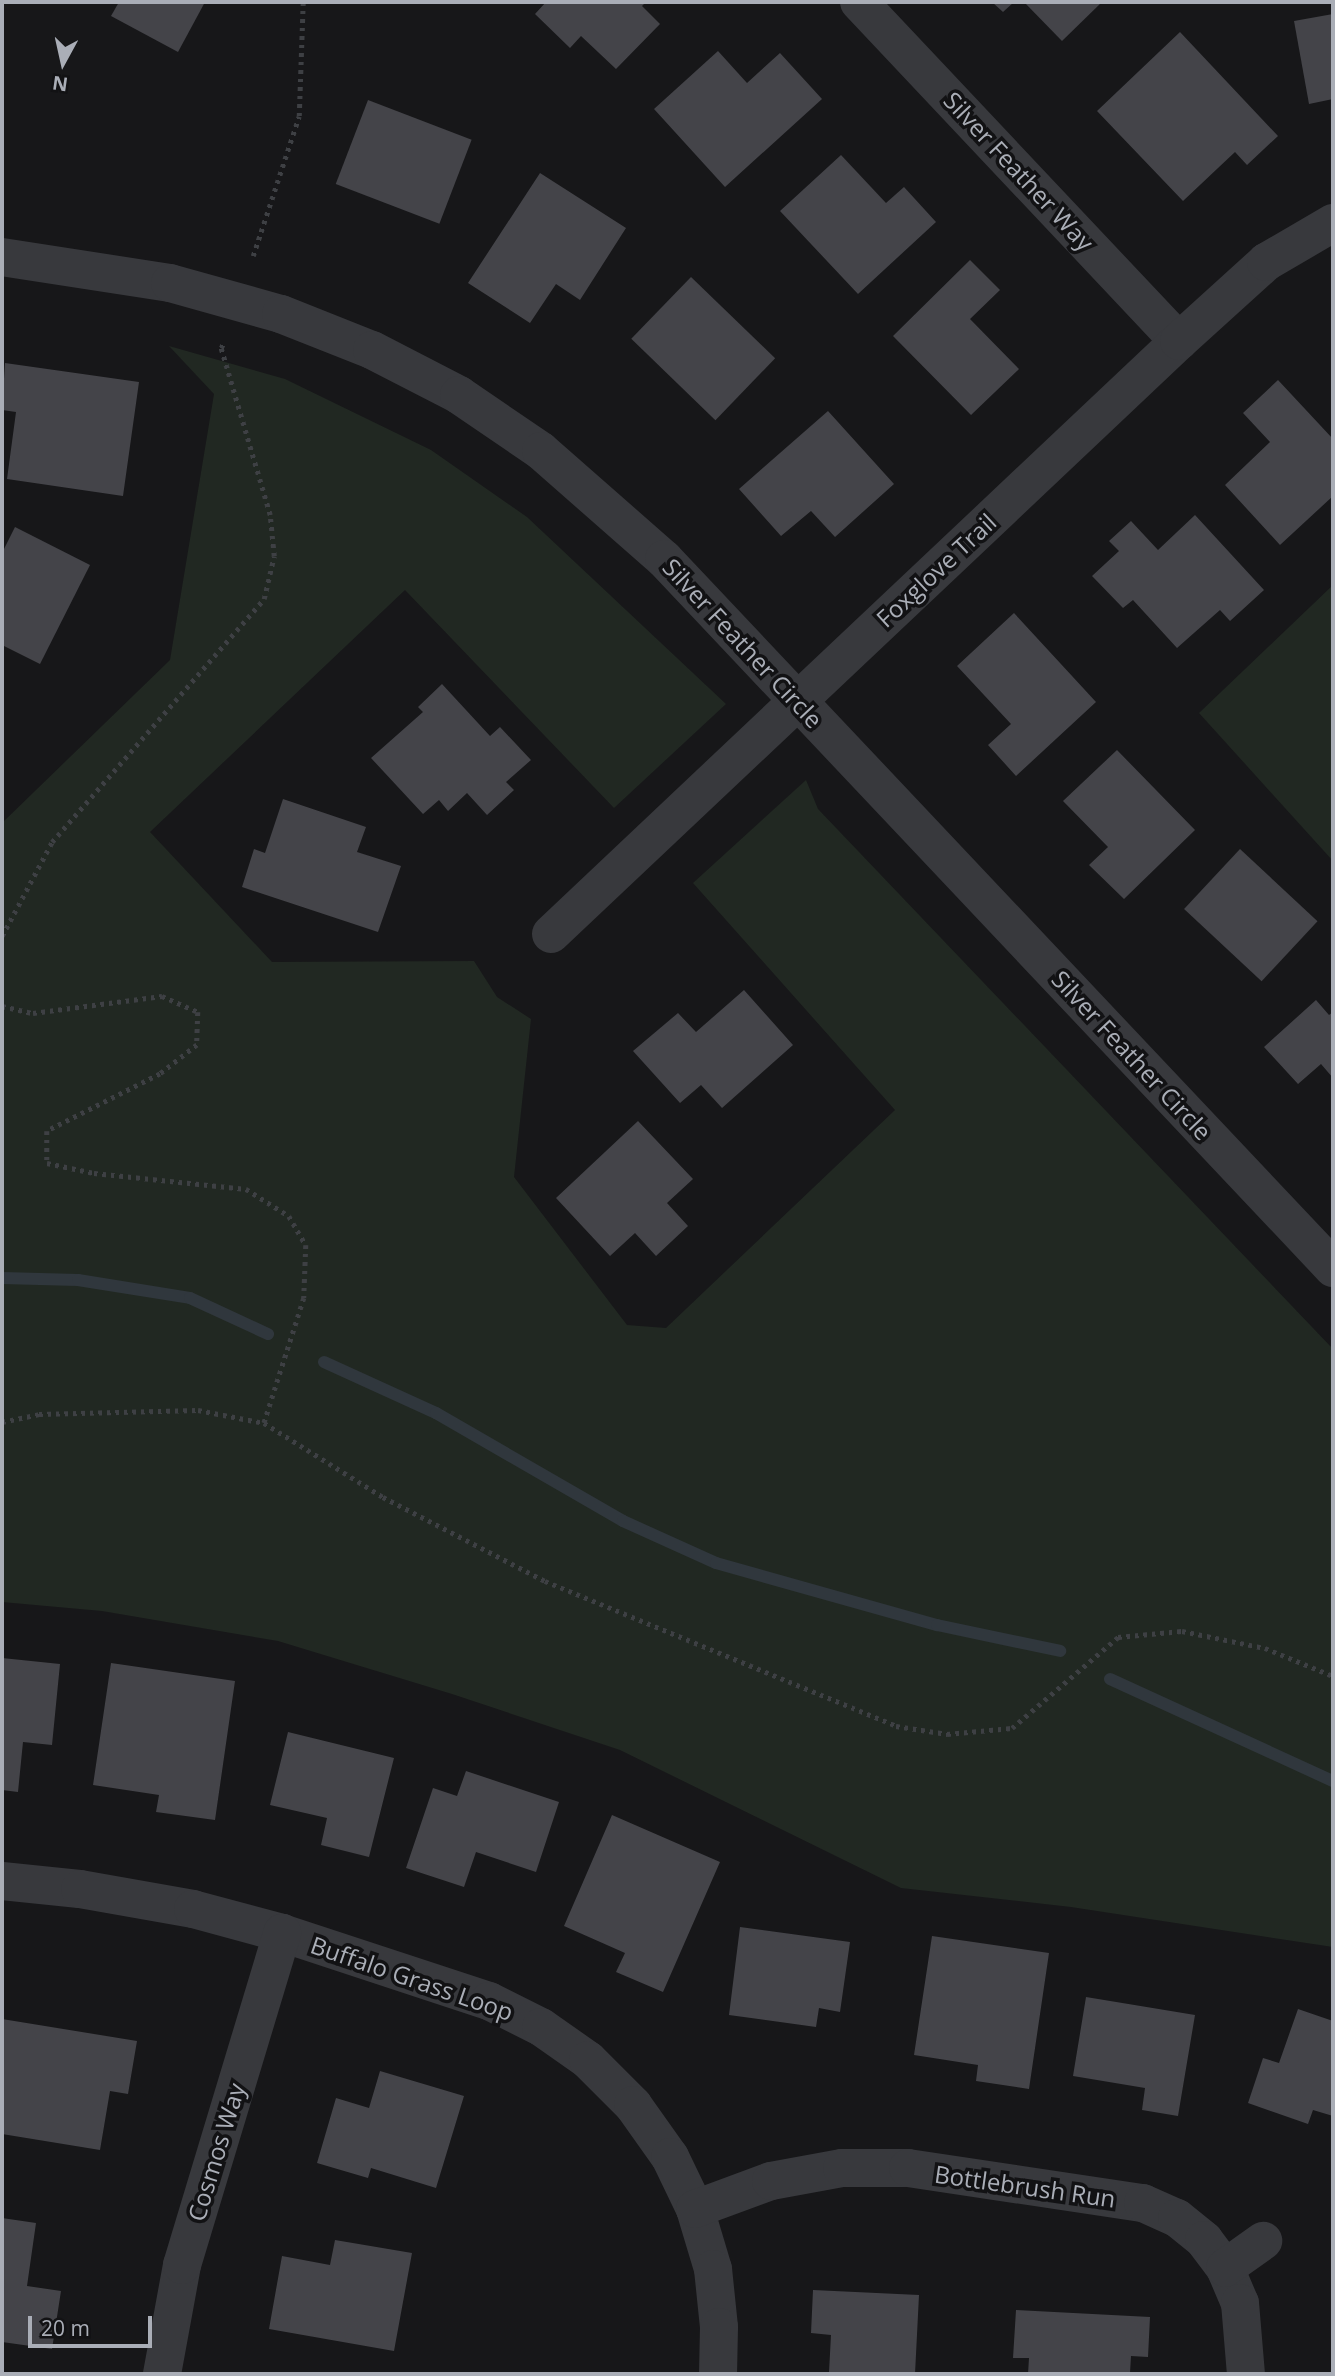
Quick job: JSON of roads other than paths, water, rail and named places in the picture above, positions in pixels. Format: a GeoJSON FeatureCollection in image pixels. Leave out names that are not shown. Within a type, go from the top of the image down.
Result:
{"type":"FeatureCollection","features":[{"type":"Feature","properties":{"kind":"street","name":"Silver Feather Way"},"geometry":{"type":"LineString","coordinates":[[859,2],[1179,341]]}},
{"type":"Feature","properties":{"kind":"street","name":"Foxglove Trail"},"geometry":{"type":"LineString","coordinates":[[551,934],[1179,341],[1266,262],[1333,223]]}},
{"type":"Feature","properties":{"kind":"street","name":"Silver Feather Circle"},"geometry":{"type":"LineString","coordinates":[[2,257],[170,284],[281,314],[372,350],[459,396],[541,450],[617,513],[1333,1268]]}},
{"type":"Feature","properties":{"kind":"street","name":"Buffalo Grass Loop"},"geometry":{"type":"LineString","coordinates":[[2,1881],[80,1889],[193,1909],[282,1933],[489,2001],[541,2027],[588,2060],[633,2105],[670,2157],[695,2209],[713,2269],[719,2327],[718,2374]]}},
{"type":"Feature","properties":{"kind":"street","name":"Cosmos Way"},"geometry":{"type":"LineString","coordinates":[[162,2374],[182,2265],[282,1933]]}},
{"type":"Feature","properties":{"kind":"street","name":"Bottlebrush Run"},"geometry":{"type":"LineString","coordinates":[[695,2209],[771,2181],[842,2168],[908,2168],[1143,2203],[1177,2218],[1204,2240],[1225,2268],[1240,2303],[1245,2374]]}},
{"type":"Feature","properties":{"kind":"street"},"geometry":{"type":"LineString","coordinates":[[1225,2268],[1262,2241]]}},
{"type":"Feature","properties":{"kind":"waterway"},"geometry":{"type":"LineString","coordinates":[[2,1278],[78,1280],[190,1298],[268,1334]]}},
{"type":"Feature","properties":{"kind":"waterway"},"geometry":{"type":"LineString","coordinates":[[324,1362],[436,1413],[623,1521],[716,1563],[937,1625],[1060,1651]]}},
{"type":"Feature","properties":{"kind":"waterway"},"geometry":{"type":"LineString","coordinates":[[1110,1679],[1333,1781]]}}]}
